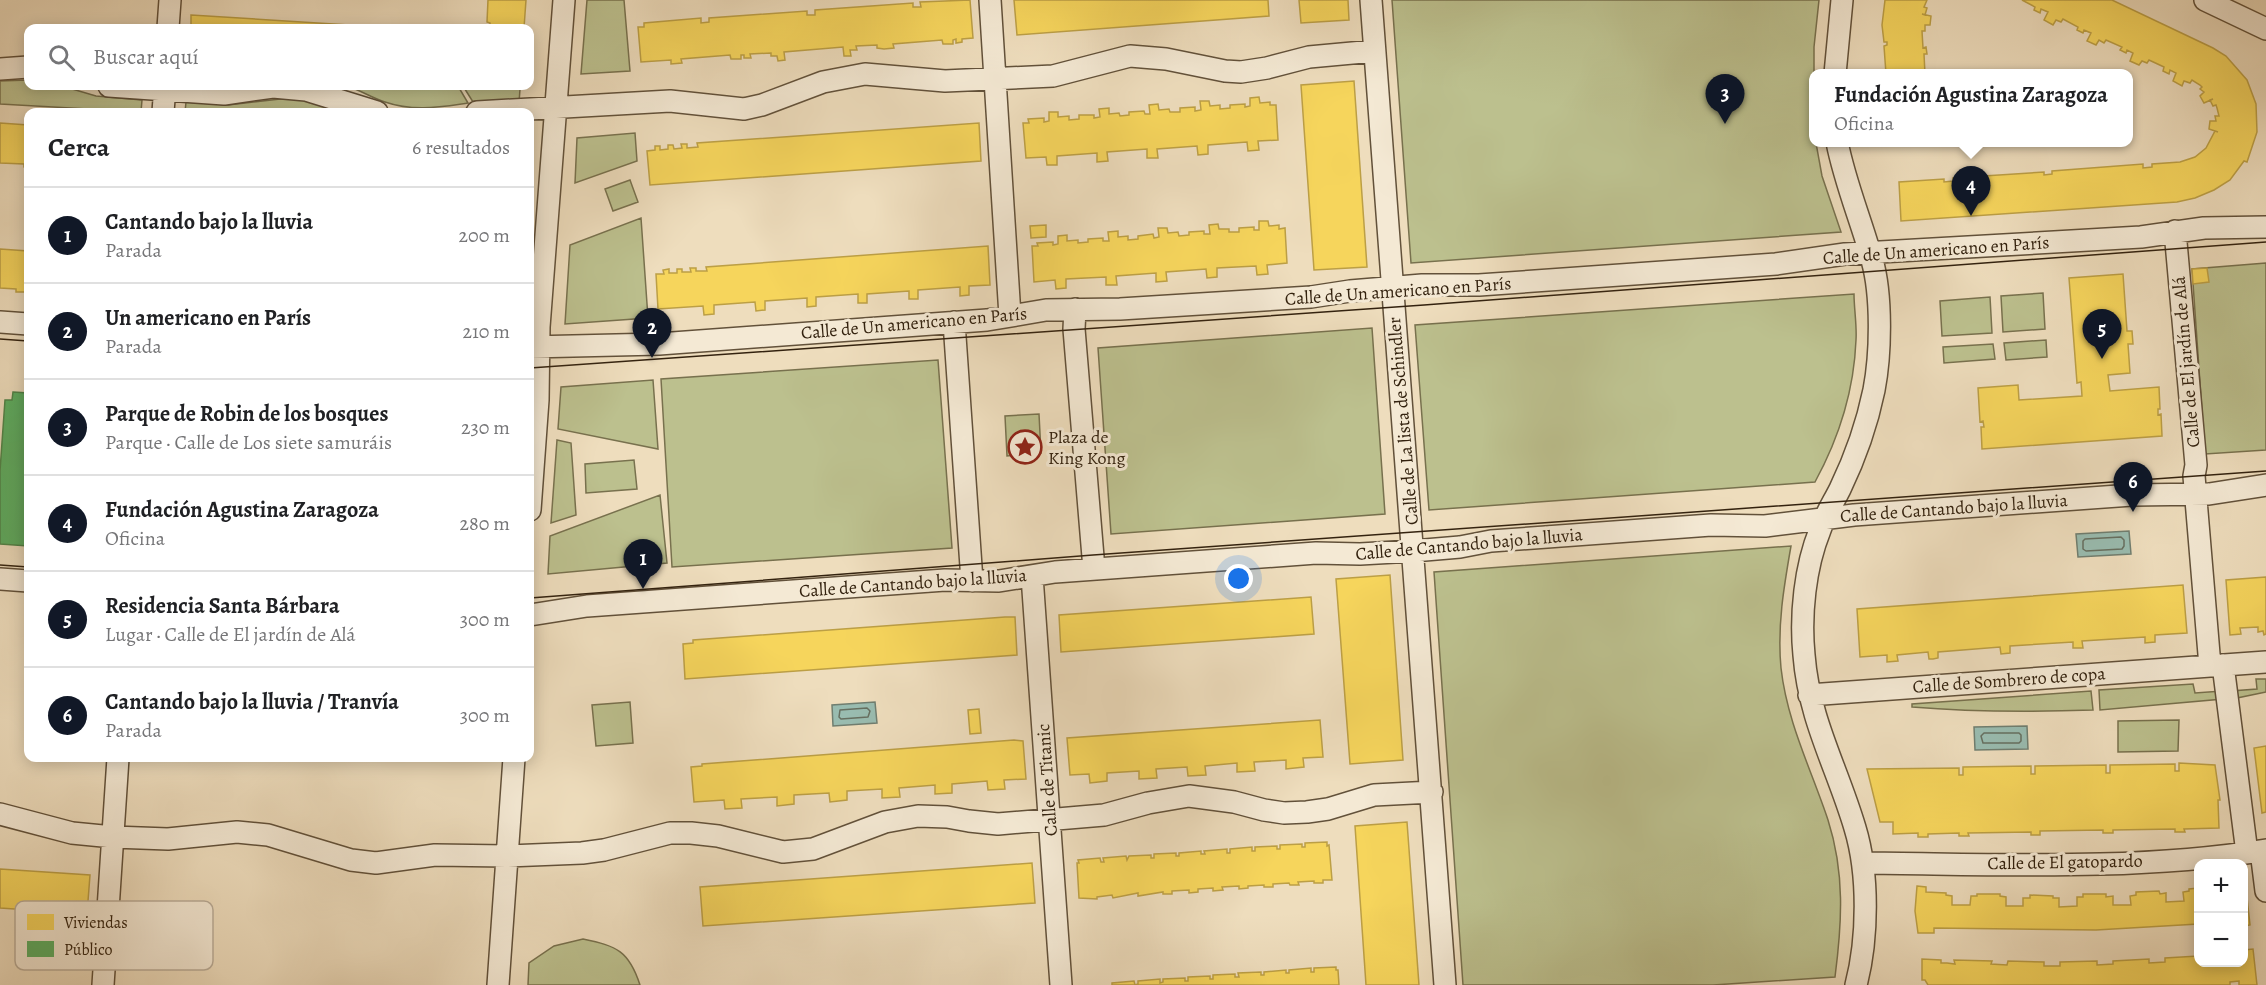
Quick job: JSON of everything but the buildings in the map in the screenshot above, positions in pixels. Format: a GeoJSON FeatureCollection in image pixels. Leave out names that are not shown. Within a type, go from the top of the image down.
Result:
{"type":"FeatureCollection","features":[{"type":"Feature","properties":{"kind":"street"},"geometry":{"type":"LineString","coordinates":[[168,24],[170,0]]}},
{"type":"Feature","properties":{"kind":"street"},"geometry":{"type":"LineString","coordinates":[[534,455],[538,400],[534,347],[564,0]]}},
{"type":"Feature","properties":{"kind":"street"},"geometry":{"type":"LineString","coordinates":[[990,0],[1010,316]]}},
{"type":"Feature","properties":{"kind":"street","name":"Calle de La lista de Schindler"},"geometry":{"type":"LineString","coordinates":[[1371,0],[1445,985]]}},
{"type":"Feature","properties":{"kind":"street"},"geometry":{"type":"LineString","coordinates":[[1835,69],[1842,0]]}},
{"type":"Feature","properties":{"kind":"street"},"geometry":{"type":"LineString","coordinates":[[2205,0],[2266,29]]}},
{"type":"Feature","properties":{"kind":"street"},"geometry":{"type":"LineString","coordinates":[[534,109],[670,101],[744,109],[762,105],[823,82],[865,74],[927,81],[1053,76],[1130,56],[1166,59],[1225,71],[1247,72],[1309,57],[1374,51]]}},
{"type":"Feature","properties":{"kind":"street"},"geometry":{"type":"LineString","coordinates":[[0,69],[24,67]]}},
{"type":"Feature","properties":{"kind":"street"},"geometry":{"type":"LineString","coordinates":[[163,108],[165,90]]}},
{"type":"Feature","properties":{"kind":"street"},"geometry":{"type":"LineString","coordinates":[[185,90],[224,94],[252,90]]}},
{"type":"Feature","properties":{"kind":"street"},"geometry":{"type":"LineString","coordinates":[[306,90],[364,108]]}},
{"type":"Feature","properties":{"kind":"street"},"geometry":{"type":"LineString","coordinates":[[1838,147],[1845,180],[1870,252],[1876,280],[1879,318],[1878,359],[1874,391],[1859,442],[1840,489],[1824,519],[1814,551],[1805,597],[1803,652],[1809,695],[1824,746],[1853,820],[1863,863],[1863,945],[1856,985]]}},
{"type":"Feature","properties":{"kind":"street","name":"Calle de Un americano en París"},"geometry":{"type":"LineString","coordinates":[[534,347],[659,344],[954,322],[1046,310],[1120,309],[1311,297],[1350,291],[1433,285],[1479,285],[1764,265],[1870,252],[2142,237],[2204,228],[2266,227]]}},
{"type":"Feature","properties":{"kind":"street","name":"Calle de El jardín de Alá"},"geometry":{"type":"LineString","coordinates":[[2175,231],[2196,465],[2195,494],[2216,665],[2266,891]]}},
{"type":"Feature","properties":{"kind":"street"},"geometry":{"type":"LineString","coordinates":[[1075,309],[1074,329],[1094,569]]}},
{"type":"Feature","properties":{"kind":"street"},"geometry":{"type":"LineString","coordinates":[[0,322],[24,324]]}},
{"type":"Feature","properties":{"kind":"street"},"geometry":{"type":"LineString","coordinates":[[954,322],[972,581]]}},
{"type":"Feature","properties":{"kind":"street","name":"Calle de Cantando bajo la lluvia"},"geometry":{"type":"LineString","coordinates":[[534,614],[587,606],[933,581],[999,581],[1094,569],[1316,553],[1360,554],[1413,551],[1471,546],[1491,541],[1711,525],[1765,526],[1824,519],[2153,493],[2224,492],[2266,485]]}},
{"type":"Feature","properties":{"kind":"street","name":"Calle de Titanic"},"geometry":{"type":"LineString","coordinates":[[1032,576],[1061,985]]}},
{"type":"Feature","properties":{"kind":"street"},"geometry":{"type":"LineString","coordinates":[[0,579],[24,581]]}},
{"type":"Feature","properties":{"kind":"street","name":"Calle de Sombrero de copa"},"geometry":{"type":"LineString","coordinates":[[1809,695],[2266,662]]}},
{"type":"Feature","properties":{"kind":"street"},"geometry":{"type":"LineString","coordinates":[[108,901],[118,762]]}},
{"type":"Feature","properties":{"kind":"street"},"geometry":{"type":"LineString","coordinates":[[498,985],[514,762]]}},
{"type":"Feature","properties":{"kind":"street"},"geometry":{"type":"LineString","coordinates":[[0,814],[72,833],[112,837],[168,839],[237,832],[268,835],[351,860],[376,863],[435,855],[507,856],[604,850],[660,836],[691,833],[718,836],[783,852],[813,849],[885,822],[918,816],[947,817],[969,822],[998,824],[1104,815],[1157,801],[1189,796],[1214,798],[1284,813],[1328,809],[1374,795],[1432,792]]}},
{"type":"Feature","properties":{"kind":"street","name":"Calle de El gatopardo"},"geometry":{"type":"LineString","coordinates":[[1863,863],[2100,865],[2258,851]]}},
{"type":"Feature","properties":{"kind":"street"},"geometry":{"type":"LineString","coordinates":[[103,985],[104,970]]}},
{"type":"Feature","properties":{"kind":"green space"},"geometry":{"type":"Polygon","coordinates":[[[587,0],[624,0],[630,71],[581,74],[587,0]]]}},
{"type":"Feature","properties":{"kind":"green space"},"geometry":{"type":"Polygon","coordinates":[[[1392,0],[1819,0],[1814,69],[1809,69],[1809,147],[1817,147],[1822,176],[1841,232],[1411,263],[1392,0]]]}},
{"type":"Feature","properties":{"kind":"green space"},"geometry":{"type":"Polygon","coordinates":[[[24,80],[24,90],[76,90],[96,96],[142,100],[141,108],[70,108],[0,104],[0,81],[24,80]]]}},
{"type":"Feature","properties":{"kind":"green space"},"geometry":{"type":"Polygon","coordinates":[[[357,90],[460,90],[468,103],[427,108],[406,107],[380,100],[357,90]]]}},
{"type":"Feature","properties":{"kind":"green space"},"geometry":{"type":"Polygon","coordinates":[[[466,90],[520,90],[519,103],[473,102],[466,90]]]}},
{"type":"Feature","properties":{"kind":"green space"},"geometry":{"type":"Polygon","coordinates":[[[300,98],[339,108],[185,108],[186,102],[228,105],[300,98]]]}},
{"type":"Feature","properties":{"kind":"green space"},"geometry":{"type":"Polygon","coordinates":[[[635,133],[637,161],[575,183],[577,138],[635,133]]]}},
{"type":"Feature","properties":{"kind":"green space"},"geometry":{"type":"Polygon","coordinates":[[[630,180],[638,202],[613,211],[605,189],[630,180]]]}},
{"type":"Feature","properties":{"kind":"green space"},"geometry":{"type":"Polygon","coordinates":[[[641,218],[648,318],[565,324],[570,245],[641,218]]]}},
{"type":"Feature","properties":{"kind":"green space"},"geometry":{"type":"Polygon","coordinates":[[[2266,263],[2266,450],[2205,454],[2192,269],[2266,263]]]}},
{"type":"Feature","properties":{"kind":"green space"},"geometry":{"type":"Polygon","coordinates":[[[2043,293],[2045,329],[2003,332],[2001,296],[2043,293]]]}},
{"type":"Feature","properties":{"kind":"green space"},"geometry":{"type":"Polygon","coordinates":[[[1854,294],[1856,340],[1852,378],[1838,431],[1815,482],[1429,510],[1415,325],[1854,294]]]}},
{"type":"Feature","properties":{"kind":"green space"},"geometry":{"type":"Polygon","coordinates":[[[1990,297],[1992,333],[1942,336],[1940,301],[1990,297]]]}},
{"type":"Feature","properties":{"kind":"green space"},"geometry":{"type":"Polygon","coordinates":[[[1372,328],[1385,514],[1111,534],[1098,348],[1372,328]]]}},
{"type":"Feature","properties":{"kind":"green space"},"geometry":{"type":"Polygon","coordinates":[[[2046,340],[2047,357],[2006,360],[2004,343],[2046,340]]]}},
{"type":"Feature","properties":{"kind":"green space"},"geometry":{"type":"Polygon","coordinates":[[[1993,344],[1995,359],[1944,363],[1943,347],[1993,344]]]}},
{"type":"Feature","properties":{"kind":"green space"},"geometry":{"type":"Polygon","coordinates":[[[938,360],[952,548],[672,567],[661,379],[938,360]]]}},
{"type":"Feature","properties":{"kind":"green space"},"geometry":{"type":"Polygon","coordinates":[[[653,380],[658,449],[558,429],[561,387],[653,380]]]}},
{"type":"Feature","properties":{"kind":"green space"},"geometry":{"type":"Polygon","coordinates":[[[1039,414],[1041,453],[1007,456],[1005,416],[1039,414]]]}},
{"type":"Feature","properties":{"kind":"green space"},"geometry":{"type":"Polygon","coordinates":[[[557,440],[571,443],[576,515],[551,523],[557,440]]]}},
{"type":"Feature","properties":{"kind":"green space"},"geometry":{"type":"Polygon","coordinates":[[[634,460],[637,489],[586,493],[585,464],[634,460]]]}},
{"type":"Feature","properties":{"kind":"green space"},"geometry":{"type":"Polygon","coordinates":[[[660,495],[667,563],[548,574],[550,536],[660,495]]]}},
{"type":"Feature","properties":{"kind":"green space"},"geometry":{"type":"Polygon","coordinates":[[[1791,546],[1781,621],[1781,668],[1788,707],[1828,820],[1837,859],[1841,898],[1835,977],[1713,985],[1463,985],[1434,572],[1791,546]]]}},
{"type":"Feature","properties":{"kind":"green space"},"geometry":{"type":"Polygon","coordinates":[[[2256,679],[2266,679],[2266,692],[2232,699],[2231,691],[2257,689],[2256,679]]]}},
{"type":"Feature","properties":{"kind":"green space"},"geometry":{"type":"Polygon","coordinates":[[[2193,684],[2195,693],[2222,691],[2223,699],[2100,710],[2099,690],[2193,684]]]}},
{"type":"Feature","properties":{"kind":"green space"},"geometry":{"type":"Polygon","coordinates":[[[2091,691],[2093,710],[2002,711],[1912,707],[1912,704],[2091,691]]]}},
{"type":"Feature","properties":{"kind":"green space"},"geometry":{"type":"Polygon","coordinates":[[[630,702],[633,743],[596,746],[592,705],[630,702]]]}},
{"type":"Feature","properties":{"kind":"green space"},"geometry":{"type":"Polygon","coordinates":[[[2179,720],[2178,751],[2118,752],[2118,721],[2179,720]]]}},
{"type":"Feature","properties":{"kind":"green space"},"geometry":{"type":"Polygon","coordinates":[[[583,939],[605,944],[620,952],[631,964],[640,985],[528,985],[529,963],[554,946],[583,939]]]}},
{"type":"Feature","properties":{"kind":"water"},"geometry":{"type":"Polygon","coordinates":[[[2129,531],[2131,554],[2078,557],[2076,534],[2129,531]]]}},
{"type":"Feature","properties":{"kind":"water"},"geometry":{"type":"Polygon","coordinates":[[[875,702],[877,723],[833,726],[832,705],[875,702]]]}},
{"type":"Feature","properties":{"kind":"water"},"geometry":{"type":"Polygon","coordinates":[[[2027,726],[2028,749],[1975,750],[1974,727],[2027,726]]]}},
{"type":"Feature","properties":{"kind":"tram line"},"geometry":{"type":"LineString","coordinates":[[534,368],[1424,305],[2266,242]]}},
{"type":"Feature","properties":{"kind":"tram line"},"geometry":{"type":"LineString","coordinates":[[0,339],[24,341]]}},
{"type":"Feature","properties":{"kind":"tram line"},"geometry":{"type":"LineString","coordinates":[[534,598],[2266,471]]}},
{"type":"Feature","properties":{"kind":"tram line"},"geometry":{"type":"LineString","coordinates":[[0,565],[24,567]]}},
{"type":"Feature","properties":{"kind":"place","name":"Parque de Robin de los bosques"},"geometry":{"type":"Point","coordinates":[1725,124]}},
{"type":"Feature","properties":{"kind":"place","name":"Fundación Agustina Zaragoza"},"geometry":{"type":"Point","coordinates":[1971,216]}},
{"type":"Feature","properties":{"kind":"place","name":"Un americano en París"},"geometry":{"type":"Point","coordinates":[652,358]}},
{"type":"Feature","properties":{"kind":"place","name":"Residencia Santa Bárbara"},"geometry":{"type":"Point","coordinates":[2102,359]}},
{"type":"Feature","properties":{"kind":"place","name":"Plaza de King Kong"},"geometry":{"type":"Point","coordinates":[1025,447]}},
{"type":"Feature","properties":{"kind":"place","name":"Cantando bajo la lluvia / Tranvía"},"geometry":{"type":"Point","coordinates":[2133,512]}},
{"type":"Feature","properties":{"kind":"place","name":"Cantando bajo la lluvia"},"geometry":{"type":"Point","coordinates":[643,589]}}]}
